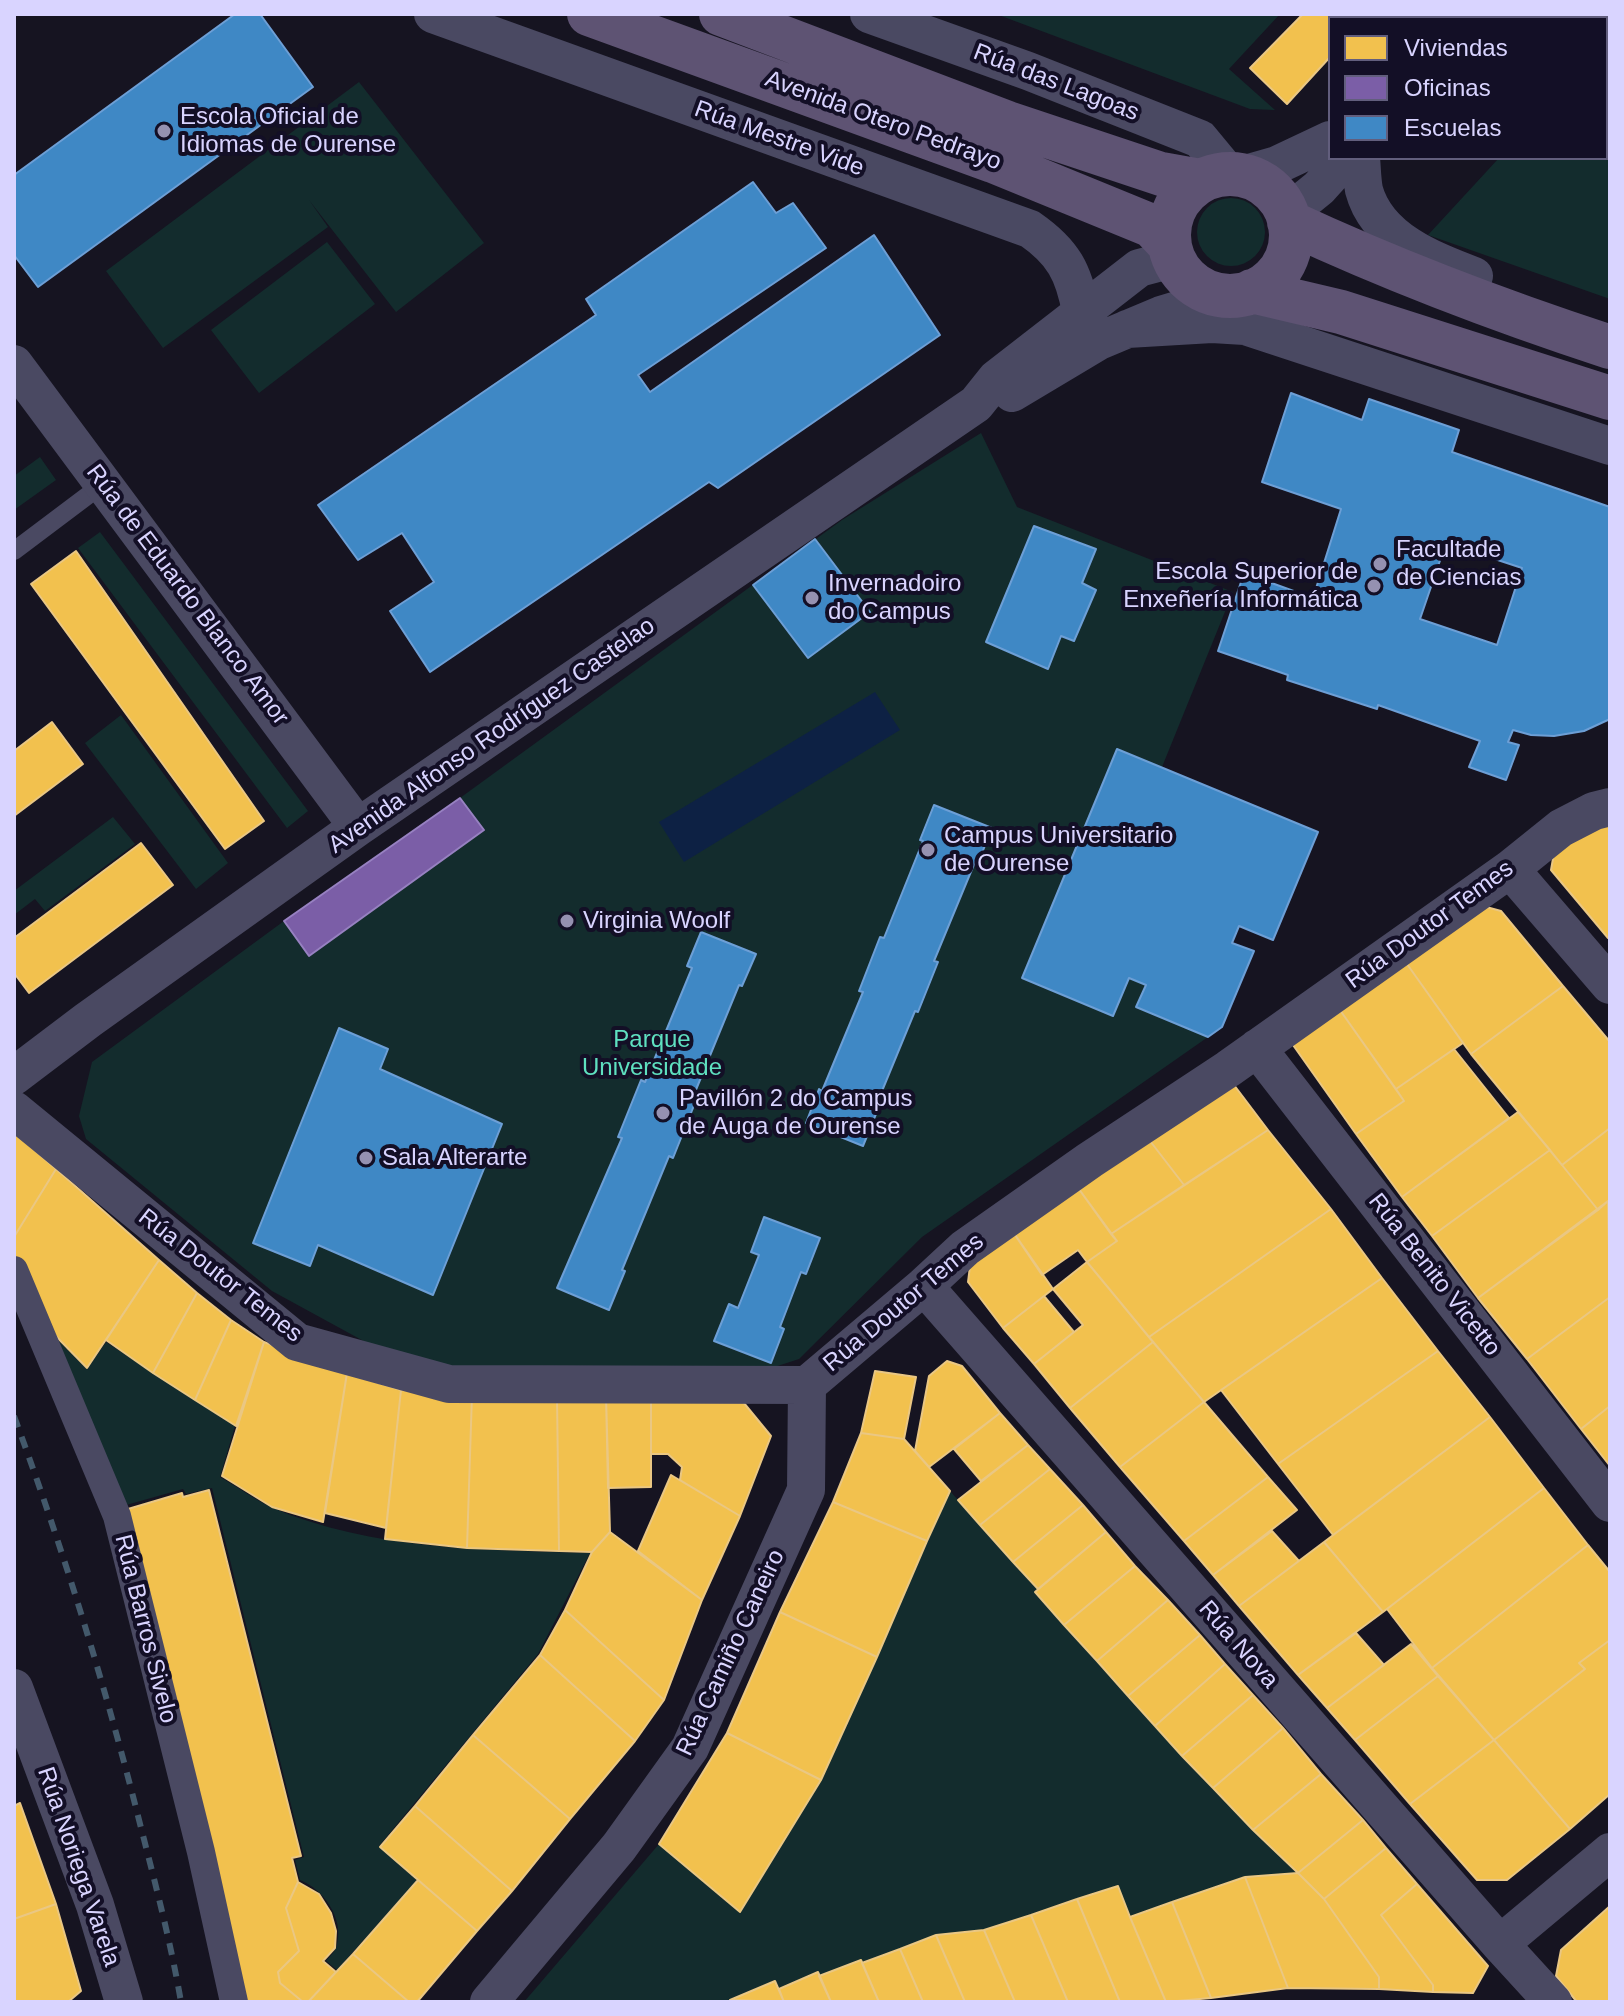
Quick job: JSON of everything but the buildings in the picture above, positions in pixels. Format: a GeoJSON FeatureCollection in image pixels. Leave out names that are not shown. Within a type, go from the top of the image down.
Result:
{"type":"FeatureCollection","features":[{"type":"Feature","properties":{"kind":"main road","name":"Avenida Otero Pedrayo"},"geometry":{"type":"LineString","coordinates":[[589,14],[993,161],[1152,226],[1171,252]]}},
{"type":"Feature","properties":{"kind":"main road","name":"Avenida Otero Pedrayo"},"geometry":{"type":"LineString","coordinates":[[721,14],[1008,123],[1161,174],[1224,177]]}},
{"type":"Feature","properties":{"kind":"main road"},"geometry":{"type":"LineString","coordinates":[[1240,304],[1271,279],[1287,258],[1291,243],[1288,218],[1280,199],[1270,189],[1224,177],[1185,193],[1175,206],[1169,223],[1171,252],[1193,284],[1240,304],[1341,312],[1610,398]]}},
{"type":"Feature","properties":{"kind":"main road"},"geometry":{"type":"LineString","coordinates":[[1288,218],[1364,257],[1500,311],[1610,347]]}},
{"type":"Feature","properties":{"kind":"street","name":"Rúa Mestre Vide"},"geometry":{"type":"LineString","coordinates":[[433,14],[498,28],[1030,229],[1051,244],[1066,263],[1077,290],[1081,312]]}},
{"type":"Feature","properties":{"kind":"street","name":"Rúa das Lagoas"},"geometry":{"type":"LineString","coordinates":[[869,14],[1028,71],[1200,139],[1224,177]]}},
{"type":"Feature","properties":{"kind":"street"},"geometry":{"type":"LineString","coordinates":[[1224,177],[1277,165],[1328,141]]}},
{"type":"Feature","properties":{"kind":"street"},"geometry":{"type":"LineString","coordinates":[[1288,218],[1344,160]]}},
{"type":"Feature","properties":{"kind":"street"},"geometry":{"type":"LineString","coordinates":[[1361,160],[1364,190],[1374,212],[1395,236],[1429,259],[1610,333]]}},
{"type":"Feature","properties":{"kind":"street","name":"Avenida Alfonso Rodríguez Castelao"},"geometry":{"type":"LineString","coordinates":[[14,1076],[358,827],[976,404],[996,379],[1081,312],[1139,268],[1171,252]]}},
{"type":"Feature","properties":{"kind":"street","name":"Avenida Alfonso Rodríguez Castelao"},"geometry":{"type":"LineString","coordinates":[[976,404],[1008,396],[1099,341],[1161,315],[1240,304]]}},
{"type":"Feature","properties":{"kind":"street"},"geometry":{"type":"LineString","coordinates":[[1240,304],[1610,446]]}},
{"type":"Feature","properties":{"kind":"street","name":"Rúa de Eduardo Blanco Amor"},"geometry":{"type":"LineString","coordinates":[[14,364],[358,827]]}},
{"type":"Feature","properties":{"kind":"street","name":"Rúa Doutor Temes"},"geometry":{"type":"LineString","coordinates":[[14,1110],[297,1342],[449,1384],[807,1385],[965,1248],[1257,1048],[1510,869],[1561,828],[1594,811],[1610,807]]}},
{"type":"Feature","properties":{"kind":"street"},"geometry":{"type":"LineString","coordinates":[[1510,869],[1610,985]]}},
{"type":"Feature","properties":{"kind":"street","name":"Rúa Benito Vicetto"},"geometry":{"type":"LineString","coordinates":[[1257,1048],[1610,1503]]}},
{"type":"Feature","properties":{"kind":"street","name":"Rúa Barros Sivelo"},"geometry":{"type":"LineString","coordinates":[[14,1270],[117,1516],[201,1852],[234,2002]]}},
{"type":"Feature","properties":{"kind":"street","name":"Rúa Nova"},"geometry":{"type":"LineString","coordinates":[[924,1286],[1548,2000]]}},
{"type":"Feature","properties":{"kind":"street","name":"Rúa Camiño Caneiro"},"geometry":{"type":"LineString","coordinates":[[489,2002],[601,1870],[690,1748],[806,1490],[807,1385]]}},
{"type":"Feature","properties":{"kind":"street","name":"Rúa Noriega Varela"},"geometry":{"type":"LineString","coordinates":[[14,1688],[95,1905],[124,2002]]}},
{"type":"Feature","properties":{"kind":"street"},"geometry":{"type":"LineString","coordinates":[[1500,1944],[1610,1852]]}},
{"type":"Feature","properties":{"kind":"lane"},"geometry":{"type":"LineString","coordinates":[[14,551],[103,484]]}},
{"type":"Feature","properties":{"kind":"green space"},"geometry":{"type":"Polygon","coordinates":[[[996,14],[1280,14],[1229,69],[1275,110],[1250,109],[996,14]]]}},
{"type":"Feature","properties":{"kind":"green space"},"geometry":{"type":"Polygon","coordinates":[[[1610,39],[1610,299],[1428,235],[1497,160],[1608,160],[1610,39]]]}},
{"type":"Feature","properties":{"kind":"green space"},"geometry":{"type":"Polygon","coordinates":[[[359,82],[484,243],[396,312],[309,200],[328,227],[163,348],[106,271],[359,82]]]}},
{"type":"Feature","properties":{"kind":"green space"},"geometry":{"type":"Polygon","coordinates":[[[1231,198],[1255,208],[1265,232],[1255,256],[1231,266],[1207,256],[1197,232],[1207,208],[1231,198]]]}},
{"type":"Feature","properties":{"kind":"green space"},"geometry":{"type":"Polygon","coordinates":[[[327,242],[375,304],[259,393],[211,330],[327,242]]]}},
{"type":"Feature","properties":{"kind":"green space","name":"Parque Universidade"},"geometry":{"type":"Polygon","coordinates":[[[981,433],[1017,507],[1233,592],[1162,767],[1116,750],[1022,978],[1113,1016],[1129,978],[1146,985],[1137,1007],[1208,1037],[922,1237],[799,1359],[753,1374],[445,1368],[380,1350],[272,1291],[86,1139],[79,1116],[92,1062],[842,520],[981,433]]]}},
{"type":"Feature","properties":{"kind":"green space"},"geometry":{"type":"Polygon","coordinates":[[[40,457],[56,480],[14,510],[14,476],[40,457]]]}},
{"type":"Feature","properties":{"kind":"green space"},"geometry":{"type":"Polygon","coordinates":[[[100,532],[308,811],[287,828],[78,548],[100,532]]]}},
{"type":"Feature","properties":{"kind":"green space"},"geometry":{"type":"Polygon","coordinates":[[[121,715],[228,863],[196,889],[85,743],[121,715]]]}},
{"type":"Feature","properties":{"kind":"green space"},"geometry":{"type":"Polygon","coordinates":[[[113,817],[135,844],[45,911],[35,899],[14,915],[14,891],[113,817]]]}},
{"type":"Feature","properties":{"kind":"green space"},"geometry":{"type":"Polygon","coordinates":[[[45,1327],[87,1369],[106,1342],[235,1426],[220,1477],[273,1508],[310,1522],[389,1540],[470,1549],[590,1553],[538,1654],[379,1846],[417,1880],[337,1970],[326,1961],[337,1944],[334,1915],[324,1897],[300,1880],[295,1860],[304,1857],[212,1488],[186,1494],[183,1489],[119,1507],[45,1327]]]}},
{"type":"Feature","properties":{"kind":"green space"},"geometry":{"type":"Polygon","coordinates":[[[950,1491],[1155,1726],[1298,1873],[1245,1877],[1130,1917],[1117,1887],[984,1930],[936,1935],[862,1963],[860,1960],[819,1976],[817,1972],[779,1989],[774,1981],[725,2002],[524,2002],[659,1844],[740,1912],[821,1780],[950,1491]]]}},
{"type":"Feature","properties":{"kind":"water"},"geometry":{"type":"Polygon","coordinates":[[[875,692],[900,730],[684,862],[659,822],[875,692]]]}},
{"type":"Feature","properties":{"kind":"railway"},"geometry":{"type":"LineString","coordinates":[[14,1416],[81,1612],[110,1712],[161,1907],[181,2002]]}},
{"type":"Feature","properties":{"kind":"place","name":"Escola Oficial de Idiomas de Ourense"},"geometry":{"type":"Point","coordinates":[164,131]}},
{"type":"Feature","properties":{"kind":"place","name":"Facultade de Ciencias"},"geometry":{"type":"Point","coordinates":[1380,564]}},
{"type":"Feature","properties":{"kind":"place","name":"Escola Superior de Enxeñería Informática"},"geometry":{"type":"Point","coordinates":[1374,586]}},
{"type":"Feature","properties":{"kind":"place","name":"Invernadoiro do Campus"},"geometry":{"type":"Point","coordinates":[812,598]}},
{"type":"Feature","properties":{"kind":"place","name":"Campus Universitario de Ourense"},"geometry":{"type":"Point","coordinates":[928,850]}},
{"type":"Feature","properties":{"kind":"place","name":"Virginia Woolf"},"geometry":{"type":"Point","coordinates":[567,921]}},
{"type":"Feature","properties":{"kind":"place","name":"Pavillón 2 do Campus de Auga de Ourense"},"geometry":{"type":"Point","coordinates":[663,1113]}},
{"type":"Feature","properties":{"kind":"place","name":"Sala Alterarte"},"geometry":{"type":"Point","coordinates":[366,1158]}}]}
